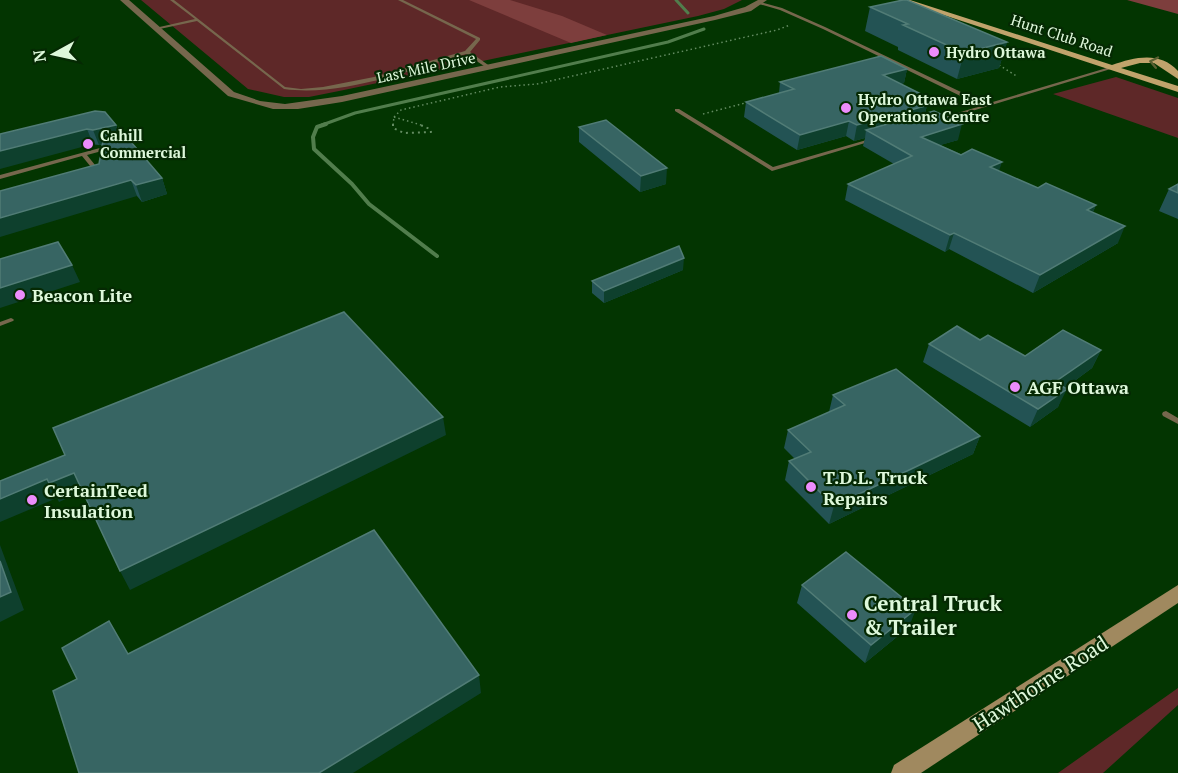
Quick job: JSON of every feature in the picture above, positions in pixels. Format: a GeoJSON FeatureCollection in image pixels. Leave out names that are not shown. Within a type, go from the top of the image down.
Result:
{"type":"FeatureCollection","features":[{"type":"Feature","properties":{"kind":"main road","name":"Hunt Club Road"},"geometry":{"type":"LineString","coordinates":[[902,0],[1178,89]]}},
{"type":"Feature","properties":{"kind":"main road"},"geometry":{"type":"LineString","coordinates":[[917,0],[997,23]]}},
{"type":"Feature","properties":{"kind":"main road","name":"Hunt Club Road"},"geometry":{"type":"LineString","coordinates":[[927,0],[1125,64],[1178,78]]}},
{"type":"Feature","properties":{"kind":"main road"},"geometry":{"type":"LineString","coordinates":[[1112,68],[1125,64]]}},
{"type":"Feature","properties":{"kind":"main road","name":"Hawthorne Road"},"geometry":{"type":"LineString","coordinates":[[902,773],[1178,593]]}},
{"type":"Feature","properties":{"kind":"street","name":"Last Mile Drive"},"geometry":{"type":"LineString","coordinates":[[124,0],[231,94],[252,104],[275,108],[304,106],[715,18],[748,9],[761,1]]}},
{"type":"Feature","properties":{"kind":"lane"},"geometry":{"type":"LineString","coordinates":[[171,0],[284,88],[296,92],[365,80],[467,52],[479,39],[400,0]]}},
{"type":"Feature","properties":{"kind":"lane"},"geometry":{"type":"LineString","coordinates":[[761,1],[824,28],[985,106]]}},
{"type":"Feature","properties":{"kind":"lane"},"geometry":{"type":"LineString","coordinates":[[156,28],[198,20]]}},
{"type":"Feature","properties":{"kind":"lane"},"geometry":{"type":"LineString","coordinates":[[467,52],[489,67]]}},
{"type":"Feature","properties":{"kind":"lane"},"geometry":{"type":"LineString","coordinates":[[929,123],[1112,68]]}},
{"type":"Feature","properties":{"kind":"lane"},"geometry":{"type":"LineString","coordinates":[[676,110],[772,169],[884,136]]}},
{"type":"Feature","properties":{"kind":"lane"},"geometry":{"type":"LineString","coordinates":[[0,177],[120,144]]}},
{"type":"Feature","properties":{"kind":"lane"},"geometry":{"type":"LineString","coordinates":[[83,154],[97,171],[86,174]]}},
{"type":"Feature","properties":{"kind":"lane"},"geometry":{"type":"LineString","coordinates":[[0,324],[11,320]]}},
{"type":"Feature","properties":{"kind":"lane"},"geometry":{"type":"LineString","coordinates":[[1166,414],[1178,421]]}},
{"type":"Feature","properties":{"kind":"path"},"geometry":{"type":"LineString","coordinates":[[394,117],[409,120],[430,129],[431,132],[404,133],[393,128],[394,117],[401,110],[487,89],[537,84],[795,26]]}},
{"type":"Feature","properties":{"kind":"path"},"geometry":{"type":"LineString","coordinates":[[991,61],[1018,76]]}},
{"type":"Feature","properties":{"kind":"path"},"geometry":{"type":"LineString","coordinates":[[690,118],[752,102]]}},
{"type":"Feature","properties":{"kind":"shaded area"},"geometry":{"type":"Polygon","coordinates":[[[141,0],[742,0],[724,9],[698,16],[309,97],[284,97],[248,89],[141,0]]]}},
{"type":"Feature","properties":{"kind":"shaded area"},"geometry":{"type":"Polygon","coordinates":[[[469,0],[510,0],[562,16],[607,35],[571,43],[469,0]]]}},
{"type":"Feature","properties":{"kind":"shaded area"},"geometry":{"type":"Polygon","coordinates":[[[1127,0],[1178,0],[1178,14],[1127,0]]]}},
{"type":"Feature","properties":{"kind":"shaded area"},"geometry":{"type":"Polygon","coordinates":[[[1116,77],[1178,98],[1178,138],[1053,94],[1116,77]]]}},
{"type":"Feature","properties":{"kind":"shaded area"},"geometry":{"type":"Polygon","coordinates":[[[1178,688],[1178,705],[1103,773],[1058,773],[1178,688]]]}},
{"type":"Feature","properties":{"kind":"building"},"geometry":{"type":"Polygon","coordinates":[[[903,0],[1007,42],[964,53],[870,7],[903,0]]]}},
{"type":"Feature","properties":{"kind":"building","name":"Hydro Ottawa East Operations Centre"},"geometry":{"type":"Polygon","coordinates":[[[881,56],[907,69],[883,75],[929,98],[916,101],[925,106],[857,125],[849,121],[800,135],[746,102],[794,89],[780,82],[881,56]]]}},
{"type":"Feature","properties":{"kind":"building"},"geometry":{"type":"Polygon","coordinates":[[[95,111],[105,112],[116,125],[93,130],[87,129],[0,151],[0,134],[95,111]]]}},
{"type":"Feature","properties":{"kind":"building"},"geometry":{"type":"Polygon","coordinates":[[[934,111],[962,124],[921,137],[961,155],[972,149],[1002,162],[990,167],[1038,188],[1046,183],[1096,205],[1087,210],[1125,226],[1040,275],[954,233],[950,235],[848,184],[912,156],[866,130],[934,111]]]}},
{"type":"Feature","properties":{"kind":"building"},"geometry":{"type":"Polygon","coordinates":[[[606,120],[667,168],[641,176],[579,127],[606,120]]]}},
{"type":"Feature","properties":{"kind":"building"},"geometry":{"type":"Polygon","coordinates":[[[119,128],[162,178],[136,185],[131,180],[0,218],[0,191],[99,164],[104,135],[117,132],[119,128]]]}},
{"type":"Feature","properties":{"kind":"building"},"geometry":{"type":"Polygon","coordinates":[[[1178,184],[1178,193],[1169,189],[1178,184]]]}},
{"type":"Feature","properties":{"kind":"building"},"geometry":{"type":"Polygon","coordinates":[[[58,242],[72,265],[0,288],[0,259],[58,242]]]}},
{"type":"Feature","properties":{"kind":"building"},"geometry":{"type":"Polygon","coordinates":[[[679,246],[684,258],[604,291],[592,281],[679,246]]]}},
{"type":"Feature","properties":{"kind":"building"},"geometry":{"type":"Polygon","coordinates":[[[344,312],[443,417],[120,571],[74,473],[49,483],[47,479],[0,499],[0,481],[65,455],[53,428],[344,312]]]}},
{"type":"Feature","properties":{"kind":"building"},"geometry":{"type":"Polygon","coordinates":[[[957,326],[980,340],[988,335],[1025,356],[1063,330],[1101,350],[1055,382],[1067,389],[1038,409],[929,344],[957,326]]]}},
{"type":"Feature","properties":{"kind":"building"},"geometry":{"type":"Polygon","coordinates":[[[896,369],[980,436],[834,506],[789,461],[811,452],[788,430],[845,405],[833,395],[896,369]]]}},
{"type":"Feature","properties":{"kind":"building"},"geometry":{"type":"Polygon","coordinates":[[[374,530],[479,675],[319,773],[79,773],[53,691],[77,679],[62,648],[109,621],[128,654],[374,530]]]}},
{"type":"Feature","properties":{"kind":"building"},"geometry":{"type":"Polygon","coordinates":[[[846,552],[916,609],[871,645],[802,585],[846,552]]]}},
{"type":"Feature","properties":{"kind":"building"},"geometry":{"type":"Polygon","coordinates":[[[0,561],[11,592],[0,597],[0,561]]]}},
{"type":"Feature","properties":{"kind":"waterway"},"geometry":{"type":"LineString","coordinates":[[676,0],[688,13]]}},
{"type":"Feature","properties":{"kind":"waterway"},"geometry":{"type":"LineString","coordinates":[[322,125],[355,113],[668,42],[704,29]]}},
{"type":"Feature","properties":{"kind":"waterway"},"geometry":{"type":"LineString","coordinates":[[326,124],[317,127],[313,137],[314,149],[352,184],[369,204],[437,256]]}},
{"type":"Feature","properties":{"kind":"place","name":"Hydro Ottawa"},"geometry":{"type":"Point","coordinates":[934,52]}},
{"type":"Feature","properties":{"kind":"place","name":"Hydro Ottawa East Operations Centre"},"geometry":{"type":"Point","coordinates":[846,108]}},
{"type":"Feature","properties":{"kind":"place","name":"Cahill Commercial"},"geometry":{"type":"Point","coordinates":[88,144]}},
{"type":"Feature","properties":{"kind":"place","name":"Beacon Lite"},"geometry":{"type":"Point","coordinates":[20,295]}},
{"type":"Feature","properties":{"kind":"place","name":"AGF Ottawa"},"geometry":{"type":"Point","coordinates":[1015,387]}},
{"type":"Feature","properties":{"kind":"place","name":"T.D.L. Truck Repairs"},"geometry":{"type":"Point","coordinates":[811,487]}},
{"type":"Feature","properties":{"kind":"place","name":"CertainTeed Insulation"},"geometry":{"type":"Point","coordinates":[32,500]}},
{"type":"Feature","properties":{"kind":"place","name":"Central Truck & Trailer"},"geometry":{"type":"Point","coordinates":[852,615]}}]}
